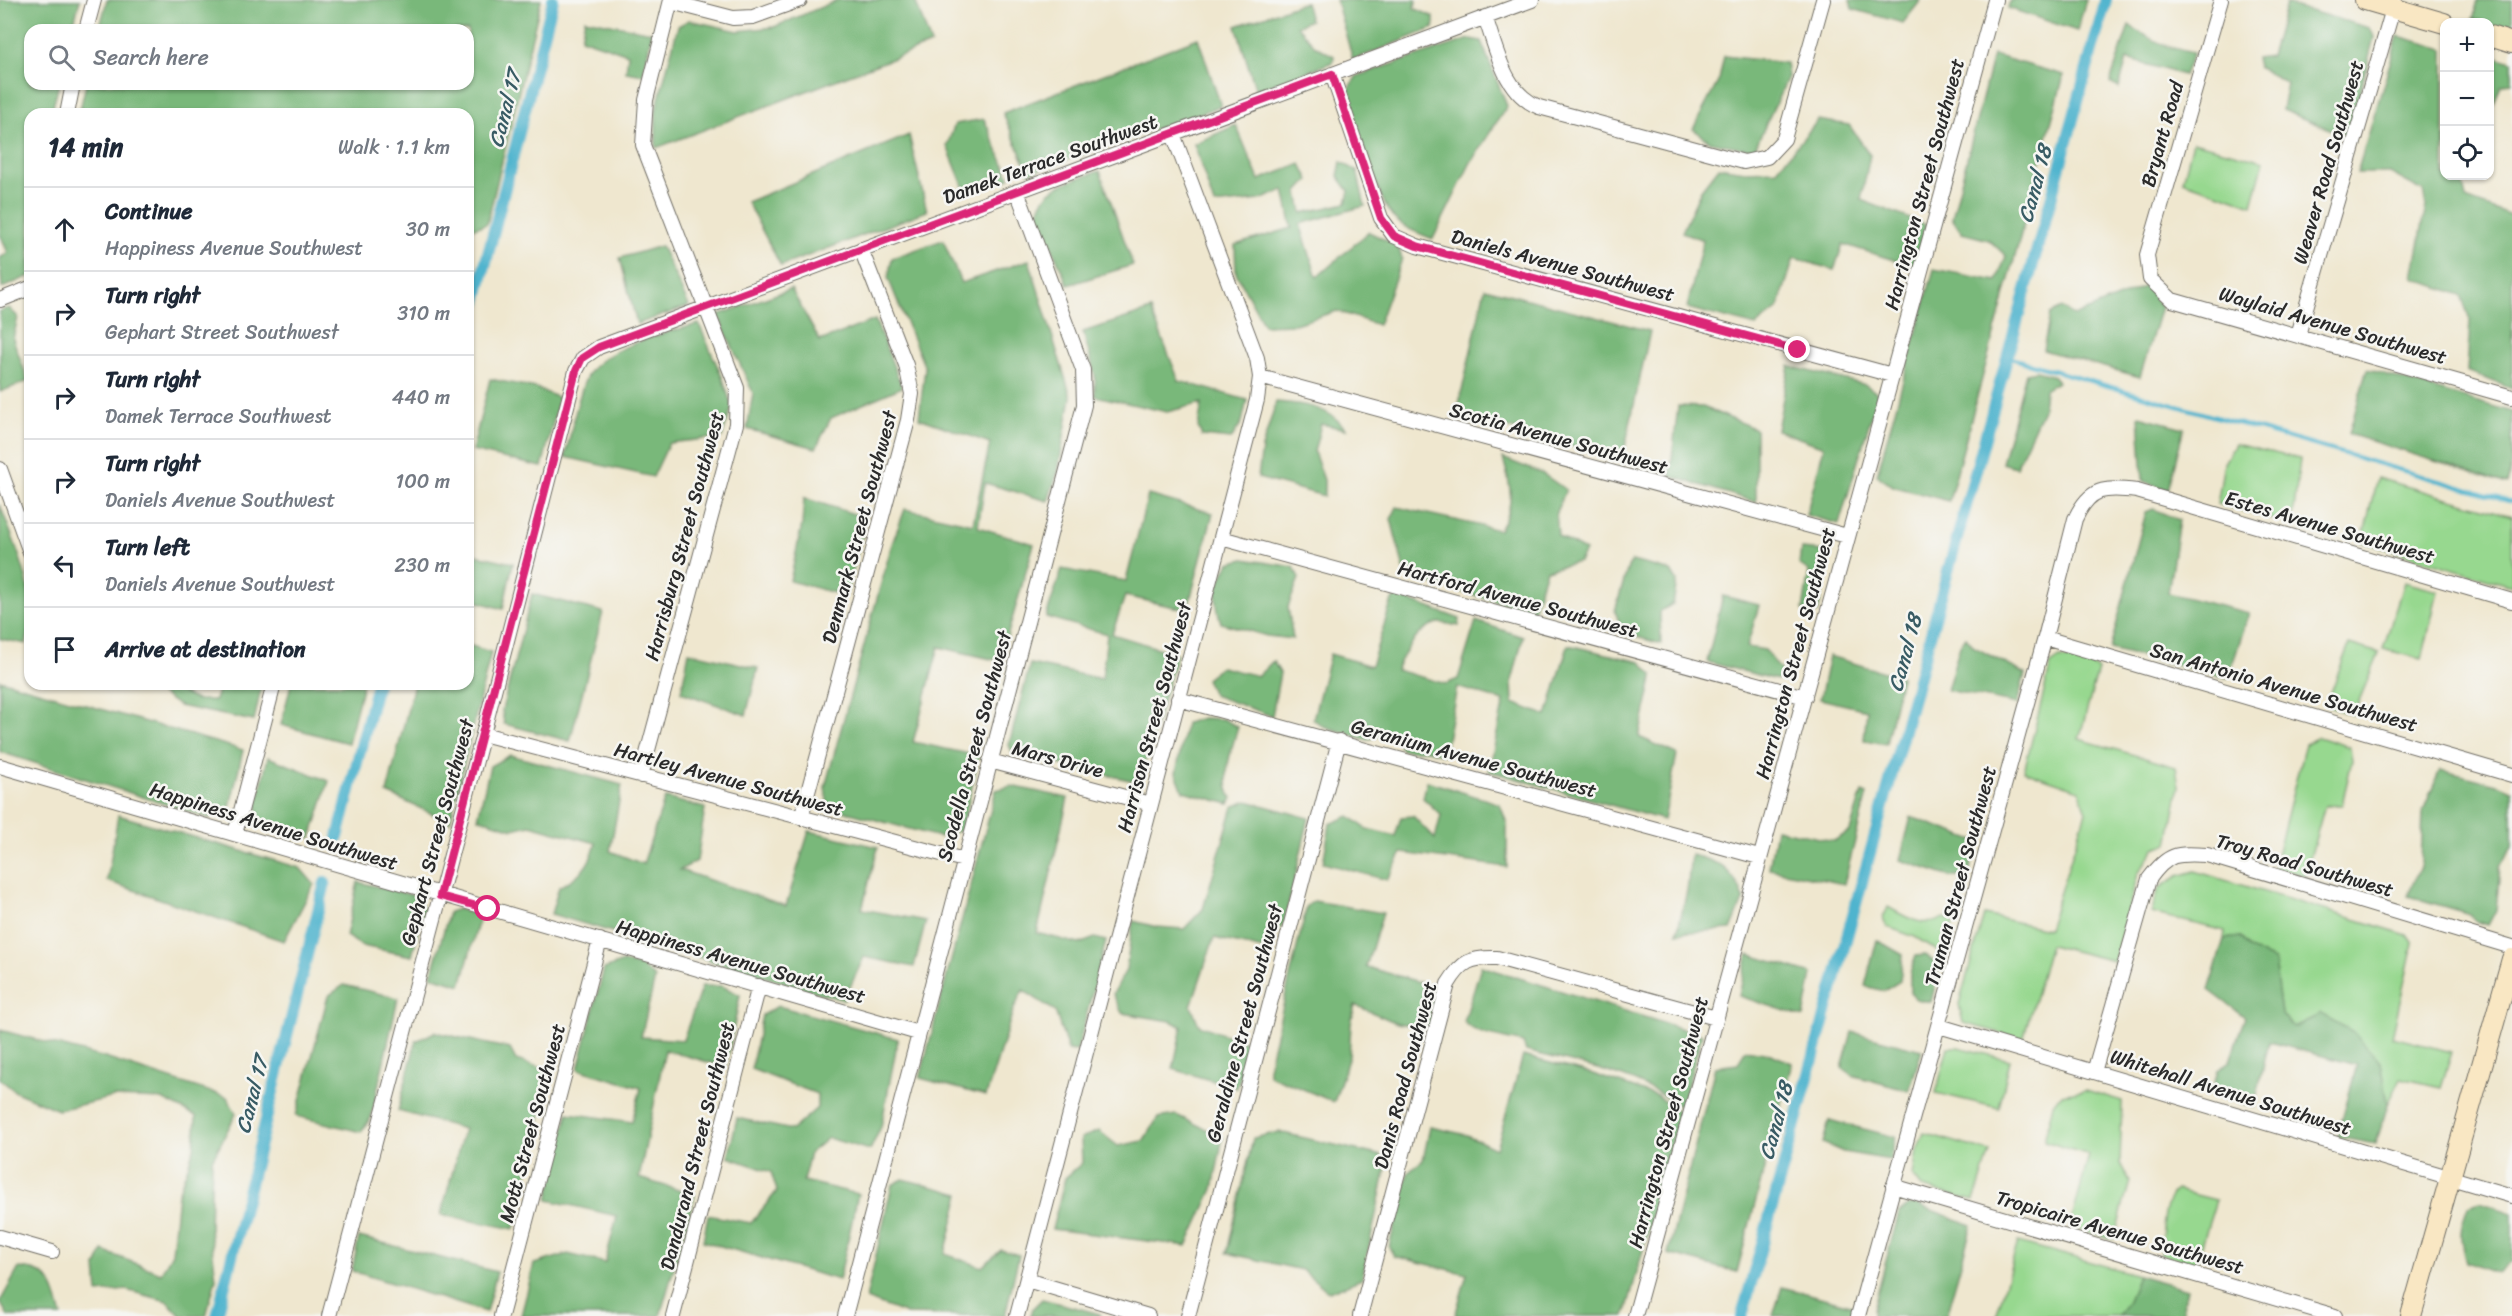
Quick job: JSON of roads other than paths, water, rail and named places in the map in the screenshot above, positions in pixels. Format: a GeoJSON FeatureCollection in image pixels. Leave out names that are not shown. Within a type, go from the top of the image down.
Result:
{"type":"FeatureCollection","features":[{"type":"Feature","properties":{"kind":"street"},"geometry":{"type":"LineString","coordinates":[[88,24],[94,0]]}},
{"type":"Feature","properties":{"kind":"street"},"geometry":{"type":"LineString","coordinates":[[671,1],[733,18],[753,17],[800,0]]}},
{"type":"Feature","properties":{"kind":"street","name":"Damek Terrace Southwest"},"geometry":{"type":"LineString","coordinates":[[582,358],[599,347],[1532,0]]}},
{"type":"Feature","properties":{"kind":"street"},"geometry":{"type":"LineString","coordinates":[[1485,18],[1507,79],[1521,98],[1539,107],[1744,162],[1767,157],[1784,139],[1823,0]]}},
{"type":"Feature","properties":{"kind":"street","name":"Harrington Street Southwest"},"geometry":{"type":"LineString","coordinates":[[1635,1316],[1995,0]]}},
{"type":"Feature","properties":{"kind":"street","name":"Bryant Road"},"geometry":{"type":"LineString","coordinates":[[2150,279],[2147,255],[2221,0]]}},
{"type":"Feature","properties":{"kind":"street"},"geometry":{"type":"LineString","coordinates":[[2365,0],[2394,4],[2440,21]]}},
{"type":"Feature","properties":{"kind":"street","name":"Harrisburg Street Southwest"},"geometry":{"type":"LineString","coordinates":[[641,776],[736,424],[737,388],[644,145],[646,100],[671,1]]}},
{"type":"Feature","properties":{"kind":"street","name":"Weaver Road Southwest"},"geometry":{"type":"LineString","coordinates":[[2298,335],[2394,4]]}},
{"type":"Feature","properties":{"kind":"street"},"geometry":{"type":"LineString","coordinates":[[2494,37],[2512,43]]}},
{"type":"Feature","properties":{"kind":"street","name":"Daniels Avenue Southwest"},"geometry":{"type":"LineString","coordinates":[[1332,74],[1381,218],[1394,236],[1417,246],[1892,375]]}},
{"type":"Feature","properties":{"kind":"street"},"geometry":{"type":"LineString","coordinates":[[68,108],[72,90]]}},
{"type":"Feature","properties":{"kind":"street","name":"Harrison Street Southwest"},"geometry":{"type":"LineString","coordinates":[[1017,1316],[1257,399],[1260,377],[1257,358],[1173,134]]}},
{"type":"Feature","properties":{"kind":"street","name":"Scodella Street Southwest"},"geometry":{"type":"LineString","coordinates":[[845,1316],[1084,405],[1083,369],[1017,191]]}},
{"type":"Feature","properties":{"kind":"street","name":"Denmark Street Southwest"},"geometry":{"type":"LineString","coordinates":[[801,818],[909,420],[912,394],[906,364],[861,249]]}},
{"type":"Feature","properties":{"kind":"street","name":"Waylaid Avenue Southwest"},"geometry":{"type":"LineString","coordinates":[[2150,279],[2172,300],[2512,397]]}},
{"type":"Feature","properties":{"kind":"street"},"geometry":{"type":"LineString","coordinates":[[0,300],[24,290]]}},
{"type":"Feature","properties":{"kind":"street","name":"Gephart Street Southwest"},"geometry":{"type":"LineString","coordinates":[[329,1316],[483,734],[576,371],[582,358]]}},
{"type":"Feature","properties":{"kind":"street","name":"Scotia Avenue Southwest"},"geometry":{"type":"LineString","coordinates":[[1260,377],[1847,536]]}},
{"type":"Feature","properties":{"kind":"street"},"geometry":{"type":"LineString","coordinates":[[0,469],[24,535]]}},
{"type":"Feature","properties":{"kind":"street","name":"Truman Street Southwest"},"geometry":{"type":"LineString","coordinates":[[1858,1316],[2045,638],[2075,519],[2082,504],[2096,490],[2137,491]]}},
{"type":"Feature","properties":{"kind":"street","name":"Estes Avenue Southwest"},"geometry":{"type":"LineString","coordinates":[[2137,491],[2512,601]]}},
{"type":"Feature","properties":{"kind":"street","name":"Hartford Avenue Southwest"},"geometry":{"type":"LineString","coordinates":[[1221,538],[1805,697]]}},
{"type":"Feature","properties":{"kind":"street","name":"San Antonio Avenue Southwest"},"geometry":{"type":"LineString","coordinates":[[2045,638],[2512,775]]}},
{"type":"Feature","properties":{"kind":"street"},"geometry":{"type":"LineString","coordinates":[[235,834],[272,690]]}},
{"type":"Feature","properties":{"kind":"street","name":"Geranium Avenue Southwest"},"geometry":{"type":"LineString","coordinates":[[1178,699],[1759,857]]}},
{"type":"Feature","properties":{"kind":"street","name":"Hartley Avenue Southwest"},"geometry":{"type":"LineString","coordinates":[[483,734],[964,860]]}},
{"type":"Feature","properties":{"kind":"street","name":"Geraldine Street Southwest"},"geometry":{"type":"LineString","coordinates":[[1188,1316],[1339,741]]}},
{"type":"Feature","properties":{"kind":"street","name":"Mars Drive"},"geometry":{"type":"LineString","coordinates":[[990,761],[1151,804]]}},
{"type":"Feature","properties":{"kind":"street","name":"Happiness Avenue Southwest"},"geometry":{"type":"LineString","coordinates":[[0,766],[440,896],[918,1033]]}},
{"type":"Feature","properties":{"kind":"street","name":"Troy Road Southwest"},"geometry":{"type":"LineString","coordinates":[[2094,1072],[2149,879],[2163,860],[2181,853],[2207,855],[2512,947]]}},
{"type":"Feature","properties":{"kind":"street","name":"Mott Street Southwest"},"geometry":{"type":"LineString","coordinates":[[501,1316],[600,940]]}},
{"type":"Feature","properties":{"kind":"street","name":"Danis Road Southwest"},"geometry":{"type":"LineString","coordinates":[[1360,1316],[1448,984],[1460,965],[1479,957],[1497,958],[1716,1018]]}},
{"type":"Feature","properties":{"kind":"street"},"geometry":{"type":"LineString","coordinates":[[2411,1316],[2512,959]]}},
{"type":"Feature","properties":{"kind":"street","name":"Dandurand Street Southwest"},"geometry":{"type":"LineString","coordinates":[[673,1316],[759,986]]}},
{"type":"Feature","properties":{"kind":"street","name":"Whitehall Avenue Southwest"},"geometry":{"type":"LineString","coordinates":[[1939,1026],[2512,1196]]}},
{"type":"Feature","properties":{"kind":"street","name":"Tropicaire Avenue Southwest"},"geometry":{"type":"LineString","coordinates":[[1893,1186],[2335,1316]]}},
{"type":"Feature","properties":{"kind":"street"},"geometry":{"type":"LineString","coordinates":[[0,1237],[52,1252]]}},
{"type":"Feature","properties":{"kind":"street"},"geometry":{"type":"LineString","coordinates":[[1027,1280],[1148,1316]]}},
{"type":"Feature","properties":{"kind":"waterway","name":"Canal 17"},"geometry":{"type":"LineString","coordinates":[[474,309],[553,0]]}},
{"type":"Feature","properties":{"kind":"waterway","name":"Canal 18"},"geometry":{"type":"LineString","coordinates":[[1742,1316],[2106,0]]}},
{"type":"Feature","properties":{"kind":"waterway"},"geometry":{"type":"LineString","coordinates":[[2007,357],[2512,502]]}},
{"type":"Feature","properties":{"kind":"waterway","name":"Canal 17"},"geometry":{"type":"LineString","coordinates":[[338,837],[375,690]]}},
{"type":"Feature","properties":{"kind":"waterway","name":"Canal 17"},"geometry":{"type":"LineString","coordinates":[[217,1316],[325,883]]}}]}
